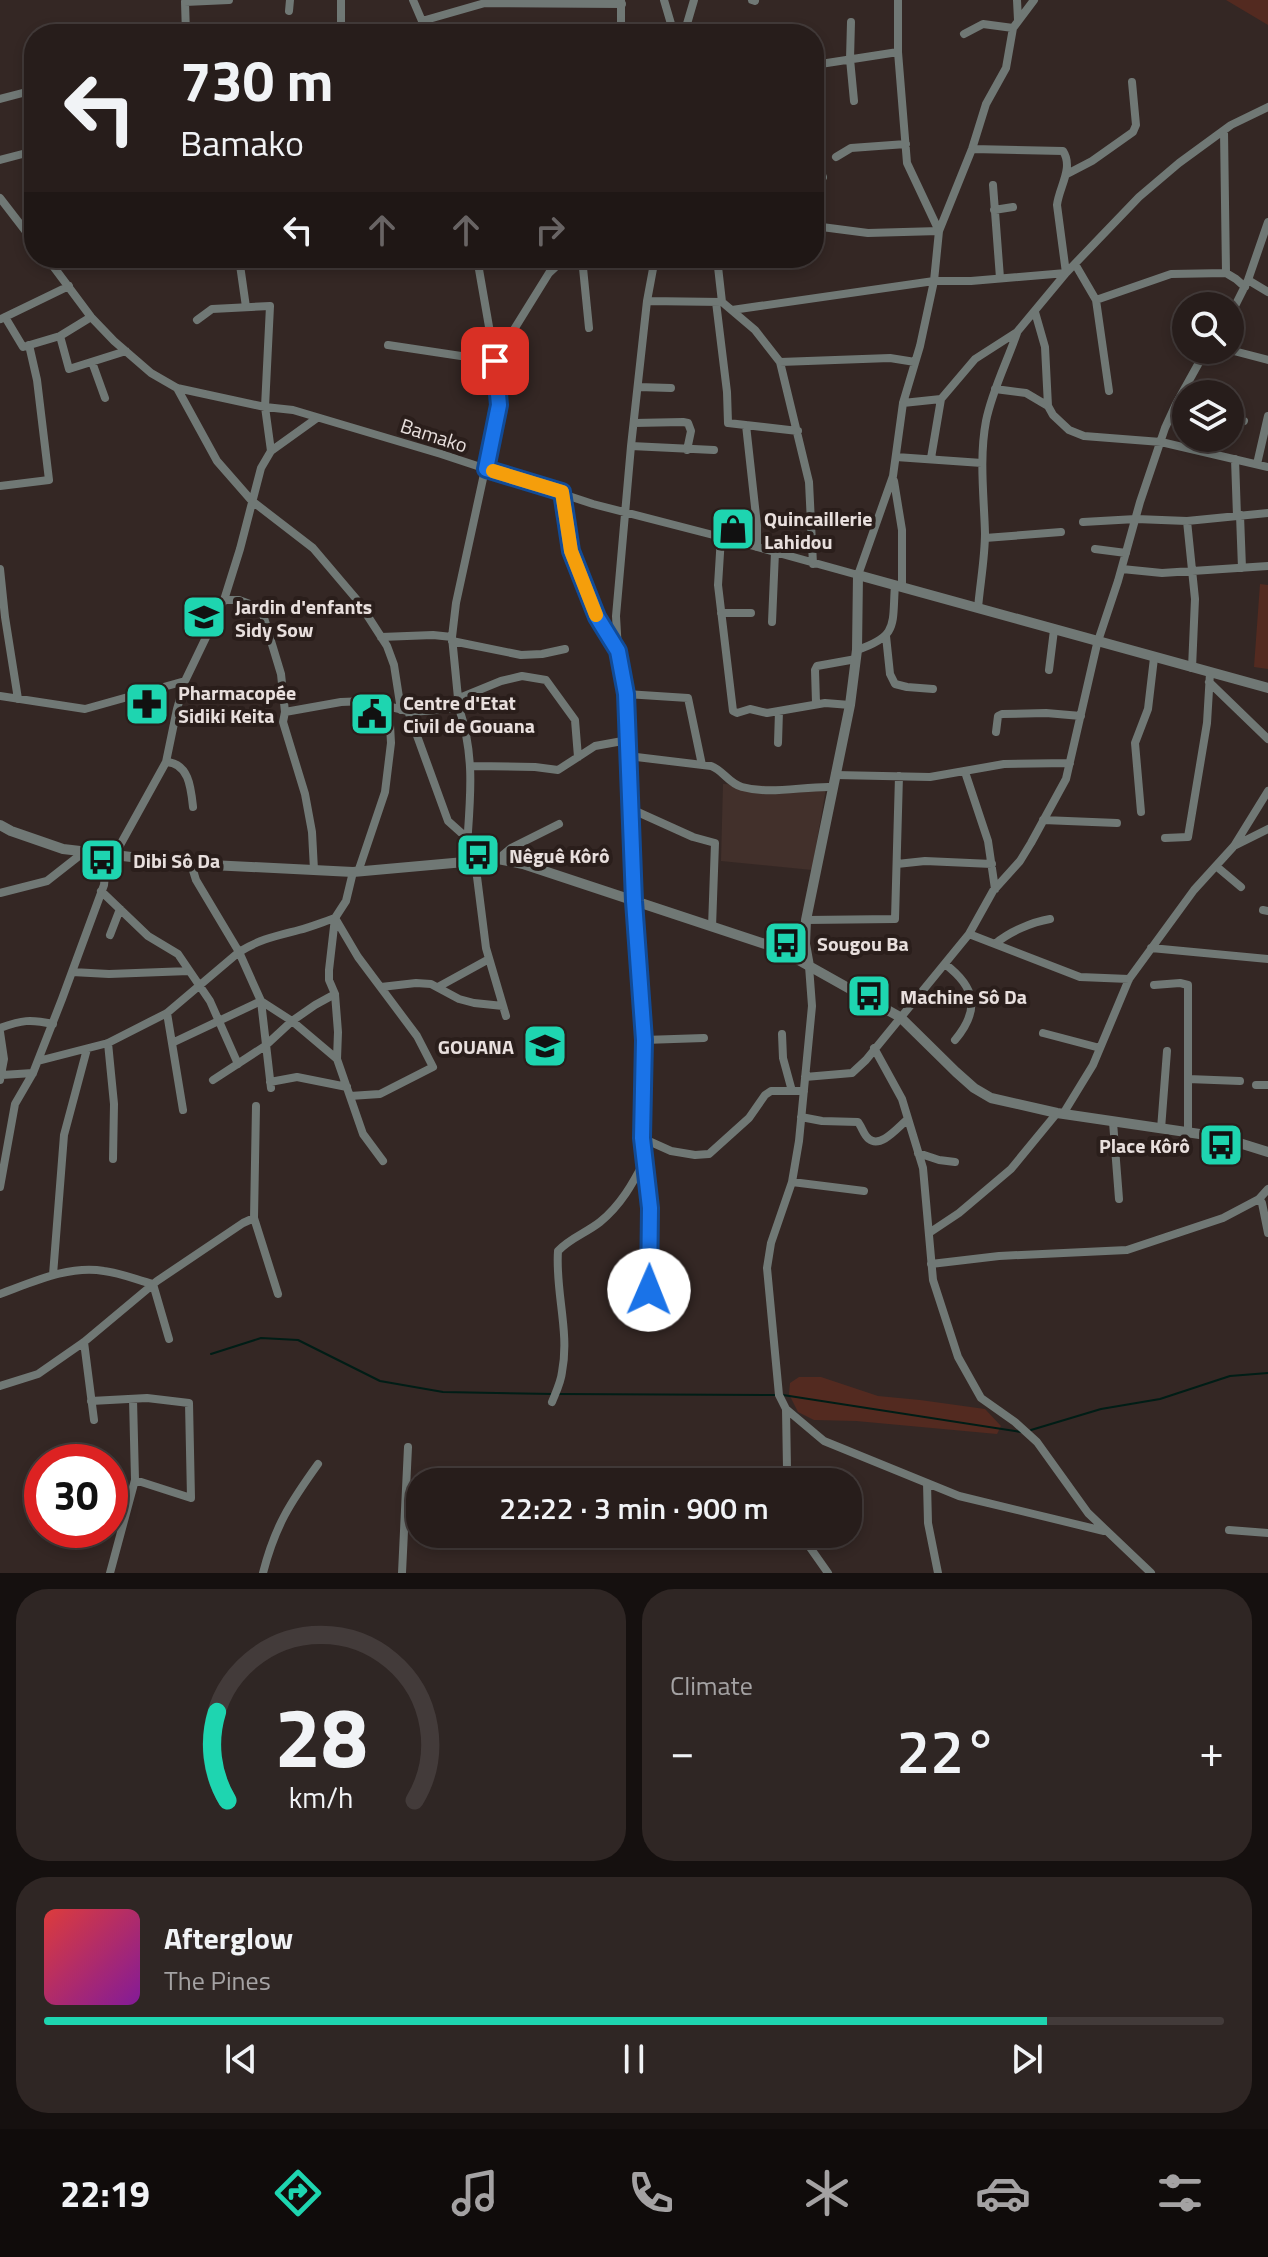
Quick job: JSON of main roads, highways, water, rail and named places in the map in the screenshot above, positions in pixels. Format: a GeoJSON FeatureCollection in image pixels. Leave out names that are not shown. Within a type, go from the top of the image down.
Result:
{"type":"FeatureCollection","features":[{"type":"Feature","properties":{"kind":"waterway"},"geometry":{"type":"LineString","coordinates":[[211,1354],[261,1338],[298,1340],[380,1381],[443,1392],[553,1394]]}},
{"type":"Feature","properties":{"kind":"waterway"},"geometry":{"type":"LineString","coordinates":[[1031,1430],[1101,1409],[1160,1399],[1230,1376],[1268,1373]]}},
{"type":"Feature","properties":{"kind":"waterway"},"geometry":{"type":"LineString","coordinates":[[559,1394],[777,1395]]}},
{"type":"Feature","properties":{"kind":"waterway"},"geometry":{"type":"LineString","coordinates":[[783,1395],[1021,1432]]}},
{"type":"Feature","properties":{"kind":"place","name":"Quincaillerie Lahidou"},"geometry":{"type":"Point","coordinates":[733,529]}},
{"type":"Feature","properties":{"kind":"place","name":"Jardin d'enfants Sidy Sow"},"geometry":{"type":"Point","coordinates":[204,617]}},
{"type":"Feature","properties":{"kind":"place","name":"Pharmacopée Sidiki Keita"},"geometry":{"type":"Point","coordinates":[147,704]}},
{"type":"Feature","properties":{"kind":"place","name":"Centre d'Etat Civil de Gouana"},"geometry":{"type":"Point","coordinates":[372,714]}},
{"type":"Feature","properties":{"kind":"place","name":"Nêguê Kôrô"},"geometry":{"type":"Point","coordinates":[478,855]}},
{"type":"Feature","properties":{"kind":"place","name":"Dibi Sô Da"},"geometry":{"type":"Point","coordinates":[102,860]}},
{"type":"Feature","properties":{"kind":"place","name":"Sougou Ba"},"geometry":{"type":"Point","coordinates":[786,943]}},
{"type":"Feature","properties":{"kind":"place","name":"Machine Sô Da"},"geometry":{"type":"Point","coordinates":[869,996]}},
{"type":"Feature","properties":{"kind":"place","name":"GOUANA"},"geometry":{"type":"Point","coordinates":[545,1046]}},
{"type":"Feature","properties":{"kind":"place","name":"Place Kôrô"},"geometry":{"type":"Point","coordinates":[1221,1145]}}]}
